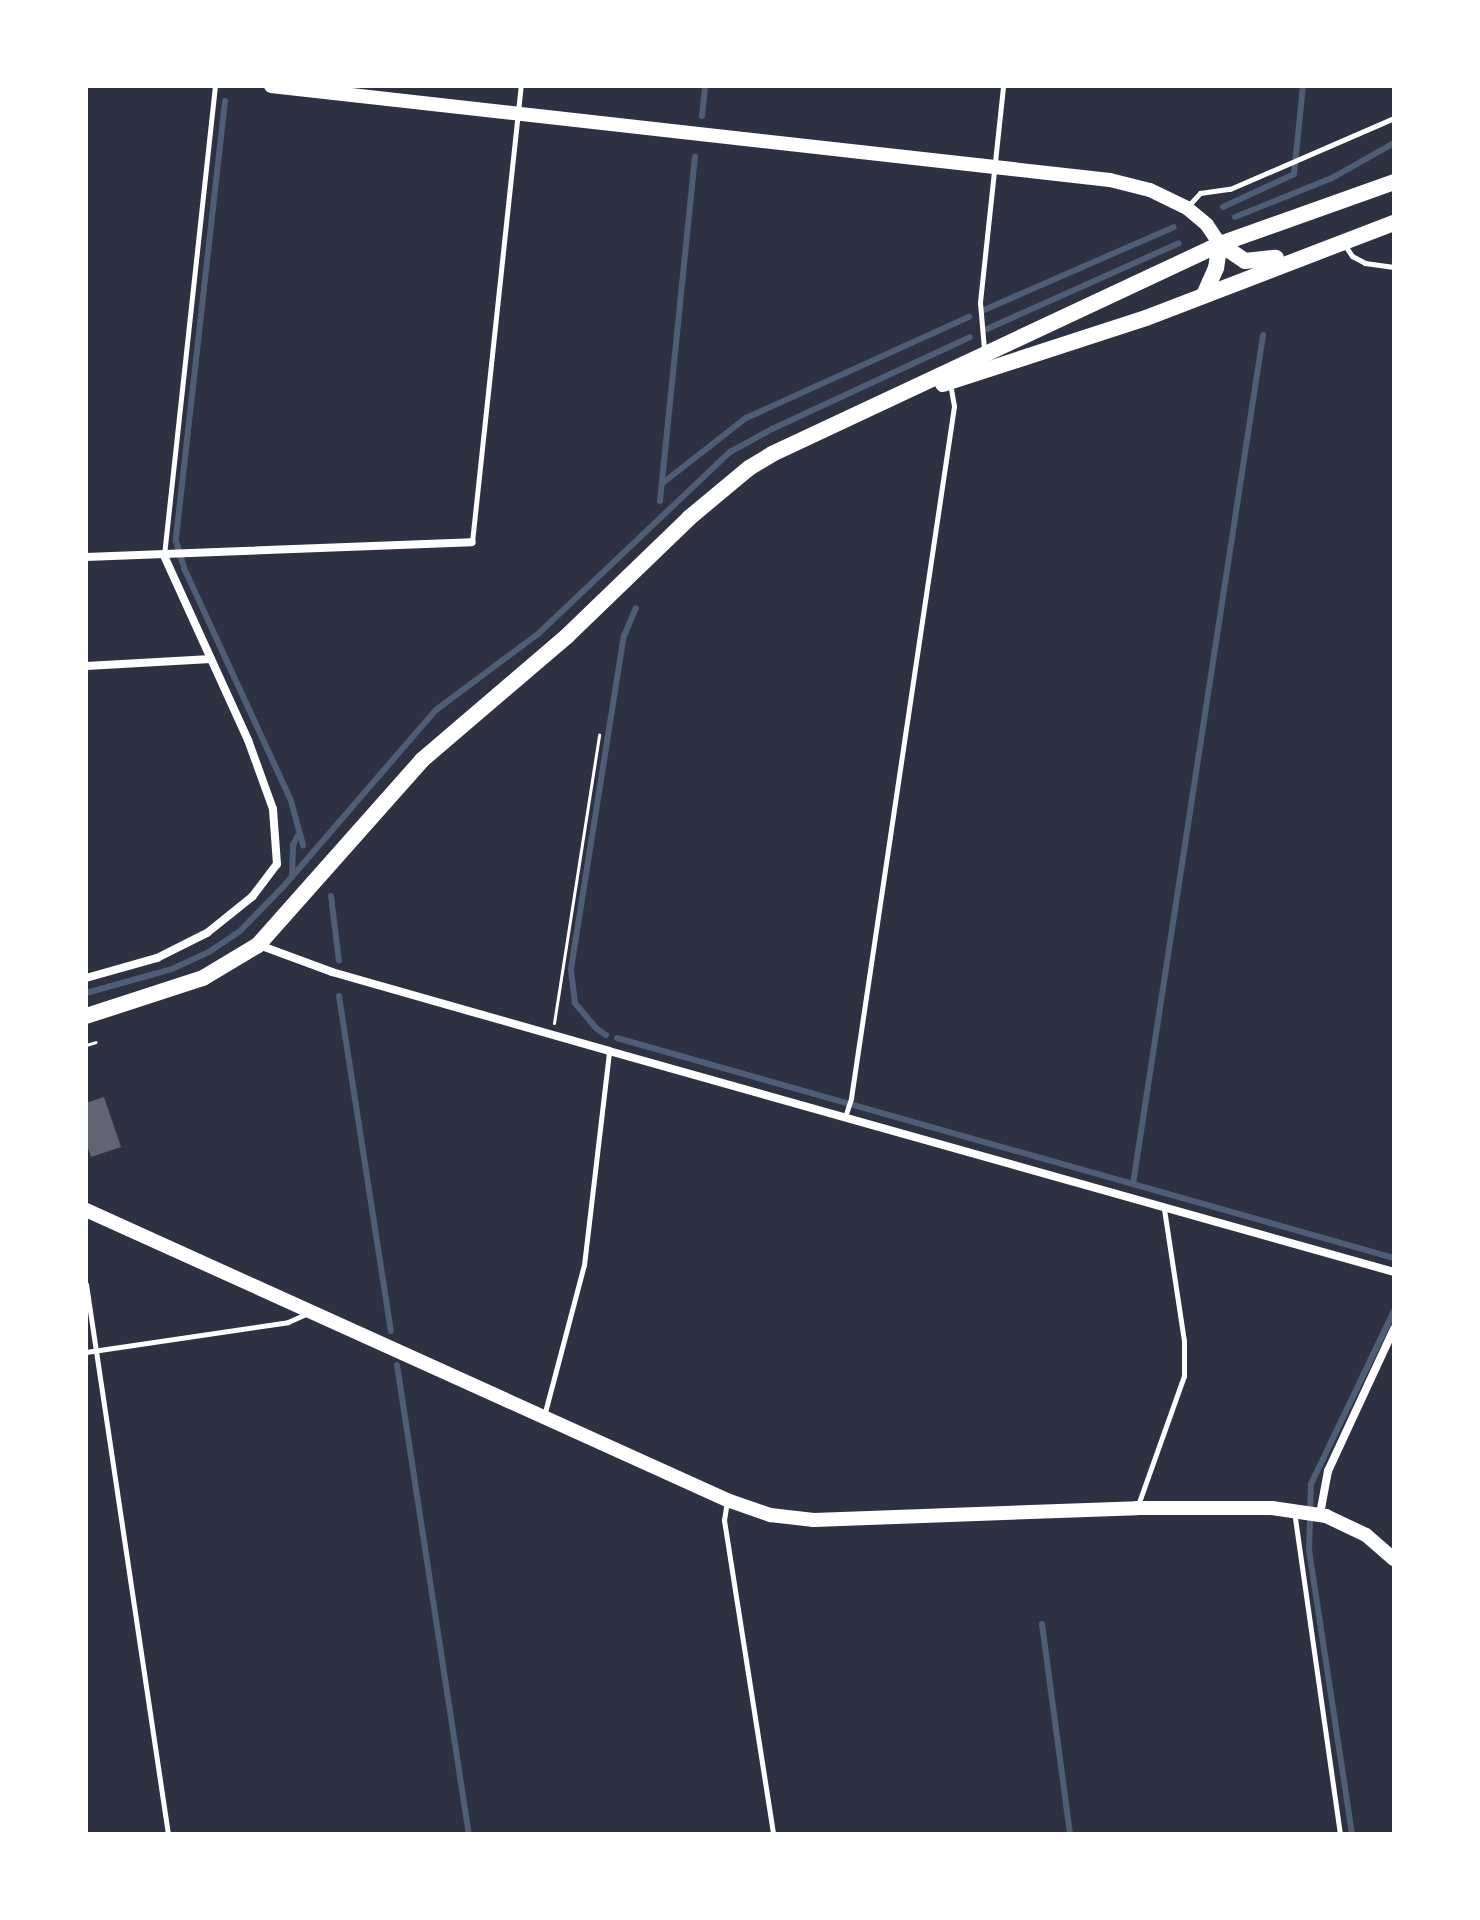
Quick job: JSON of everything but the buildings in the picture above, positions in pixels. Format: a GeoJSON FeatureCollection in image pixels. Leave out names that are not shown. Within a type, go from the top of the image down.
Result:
{"type":"FeatureCollection","features":[{"type":"Feature","properties":{"kind":"main road"},"geometry":{"type":"LineString","coordinates":[[86,1016],[203,978],[258,945],[422,760],[567,636],[723,487],[772,454],[1220,244],[1394,182]]}},
{"type":"Feature","properties":{"kind":"main road"},"geometry":{"type":"LineString","coordinates":[[884,402],[1146,318],[1394,223]]}},
{"type":"Feature","properties":{"kind":"main road"},"geometry":{"type":"LineString","coordinates":[[1220,244],[1245,261],[1254,262],[1329,238],[1341,241]]}},
{"type":"Feature","properties":{"kind":"main road"},"geometry":{"type":"LineString","coordinates":[[1204,295],[1216,268],[1220,244]]}},
{"type":"Feature","properties":{"kind":"street"},"geometry":{"type":"LineString","coordinates":[[271,86],[1128,183],[1187,208],[1207,225],[1220,244]]}},
{"type":"Feature","properties":{"kind":"street"},"geometry":{"type":"LineString","coordinates":[[86,557],[472,542]]}},
{"type":"Feature","properties":{"kind":"street"},"geometry":{"type":"LineString","coordinates":[[86,978],[157,958],[207,933],[252,897],[276,870],[278,846],[273,809],[211,659],[164,556]]}},
{"type":"Feature","properties":{"kind":"street"},"geometry":{"type":"LineString","coordinates":[[86,666],[211,659]]}},
{"type":"Feature","properties":{"kind":"street"},"geometry":{"type":"LineString","coordinates":[[258,945],[332,972],[1394,1272]]}},
{"type":"Feature","properties":{"kind":"street"},"geometry":{"type":"LineString","coordinates":[[86,1210],[727,1500],[770,1515],[814,1520],[1137,1508],[1294,1510],[1320,1514],[1366,1535],[1394,1559]]}},
{"type":"Feature","properties":{"kind":"street"},"geometry":{"type":"LineString","coordinates":[[1320,1514],[1328,1471],[1394,1329]]}},
{"type":"Feature","properties":{"kind":"lane"},"geometry":{"type":"LineString","coordinates":[[164,556],[215,86]]}},
{"type":"Feature","properties":{"kind":"lane"},"geometry":{"type":"LineString","coordinates":[[472,542],[521,86]]}},
{"type":"Feature","properties":{"kind":"lane"},"geometry":{"type":"LineString","coordinates":[[986,354],[982,343],[980,302],[1003,86]]}},
{"type":"Feature","properties":{"kind":"lane"},"geometry":{"type":"LineString","coordinates":[[1187,208],[1200,193],[1230,189],[1394,118]]}},
{"type":"Feature","properties":{"kind":"lane"},"geometry":{"type":"LineString","coordinates":[[1341,241],[1352,256],[1365,263],[1394,267]]}},
{"type":"Feature","properties":{"kind":"lane"},"geometry":{"type":"LineString","coordinates":[[845,1117],[851,1098],[954,406],[949,382]]}},
{"type":"Feature","properties":{"kind":"lane"},"geometry":{"type":"LineString","coordinates":[[544,1417],[584,1265],[609,1051]]}},
{"type":"Feature","properties":{"kind":"lane"},"geometry":{"type":"LineString","coordinates":[[1137,1508],[1184,1376],[1184,1341],[1163,1207]]}},
{"type":"Feature","properties":{"kind":"lane"},"geometry":{"type":"LineString","coordinates":[[86,1284],[168,1834]]}},
{"type":"Feature","properties":{"kind":"lane"},"geometry":{"type":"LineString","coordinates":[[86,1352],[288,1322],[312,1311]]}},
{"type":"Feature","properties":{"kind":"lane"},"geometry":{"type":"LineString","coordinates":[[727,1500],[724,1520],[773,1834]]}},
{"type":"Feature","properties":{"kind":"lane"},"geometry":{"type":"LineString","coordinates":[[1294,1510],[1340,1834]]}},
{"type":"Feature","properties":{"kind":"path"},"geometry":{"type":"LineString","coordinates":[[552,1034],[599,734]]}},
{"type":"Feature","properties":{"kind":"path"},"geometry":{"type":"LineString","coordinates":[[86,1045],[96,1042]]}},
{"type":"Feature","properties":{"kind":"waterway"},"geometry":{"type":"LineString","coordinates":[[702,116],[705,86]]}},
{"type":"Feature","properties":{"kind":"waterway"},"geometry":{"type":"LineString","coordinates":[[1223,207],[1294,174],[1303,86]]}},
{"type":"Feature","properties":{"kind":"waterway"},"geometry":{"type":"LineString","coordinates":[[225,101],[176,541],[184,568],[291,801],[303,845]]}},
{"type":"Feature","properties":{"kind":"waterway"},"geometry":{"type":"LineString","coordinates":[[1235,217],[1332,178],[1394,143]]}},
{"type":"Feature","properties":{"kind":"waterway"},"geometry":{"type":"LineString","coordinates":[[660,501],[695,157]]}},
{"type":"Feature","properties":{"kind":"waterway"},"geometry":{"type":"LineString","coordinates":[[984,310],[1174,227]]}},
{"type":"Feature","properties":{"kind":"waterway"},"geometry":{"type":"LineString","coordinates":[[987,329],[1179,243]]}},
{"type":"Feature","properties":{"kind":"waterway"},"geometry":{"type":"LineString","coordinates":[[664,482],[746,418],[969,317]]}},
{"type":"Feature","properties":{"kind":"waterway"},"geometry":{"type":"LineString","coordinates":[[1133,1184],[1263,335]]}},
{"type":"Feature","properties":{"kind":"waterway"},"geometry":{"type":"LineString","coordinates":[[86,993],[172,969],[209,952],[240,931],[283,887],[436,710],[538,634],[730,452],[772,429],[970,337]]}},
{"type":"Feature","properties":{"kind":"waterway"},"geometry":{"type":"LineString","coordinates":[[606,1035],[575,1003],[571,969],[624,636],[636,608]]}},
{"type":"Feature","properties":{"kind":"waterway"},"geometry":{"type":"LineString","coordinates":[[292,877],[293,845],[298,835]]}},
{"type":"Feature","properties":{"kind":"waterway"},"geometry":{"type":"LineString","coordinates":[[331,896],[339,961]]}},
{"type":"Feature","properties":{"kind":"waterway"},"geometry":{"type":"LineString","coordinates":[[339,996],[391,1331]]}},
{"type":"Feature","properties":{"kind":"waterway"},"geometry":{"type":"LineString","coordinates":[[617,1038],[1394,1258]]}},
{"type":"Feature","properties":{"kind":"waterway"},"geometry":{"type":"LineString","coordinates":[[1352,1834],[1309,1551],[1311,1484],[1394,1311]]}},
{"type":"Feature","properties":{"kind":"waterway"},"geometry":{"type":"LineString","coordinates":[[397,1365],[469,1834]]}},
{"type":"Feature","properties":{"kind":"waterway"},"geometry":{"type":"LineString","coordinates":[[1042,1624],[1070,1834]]}}]}
